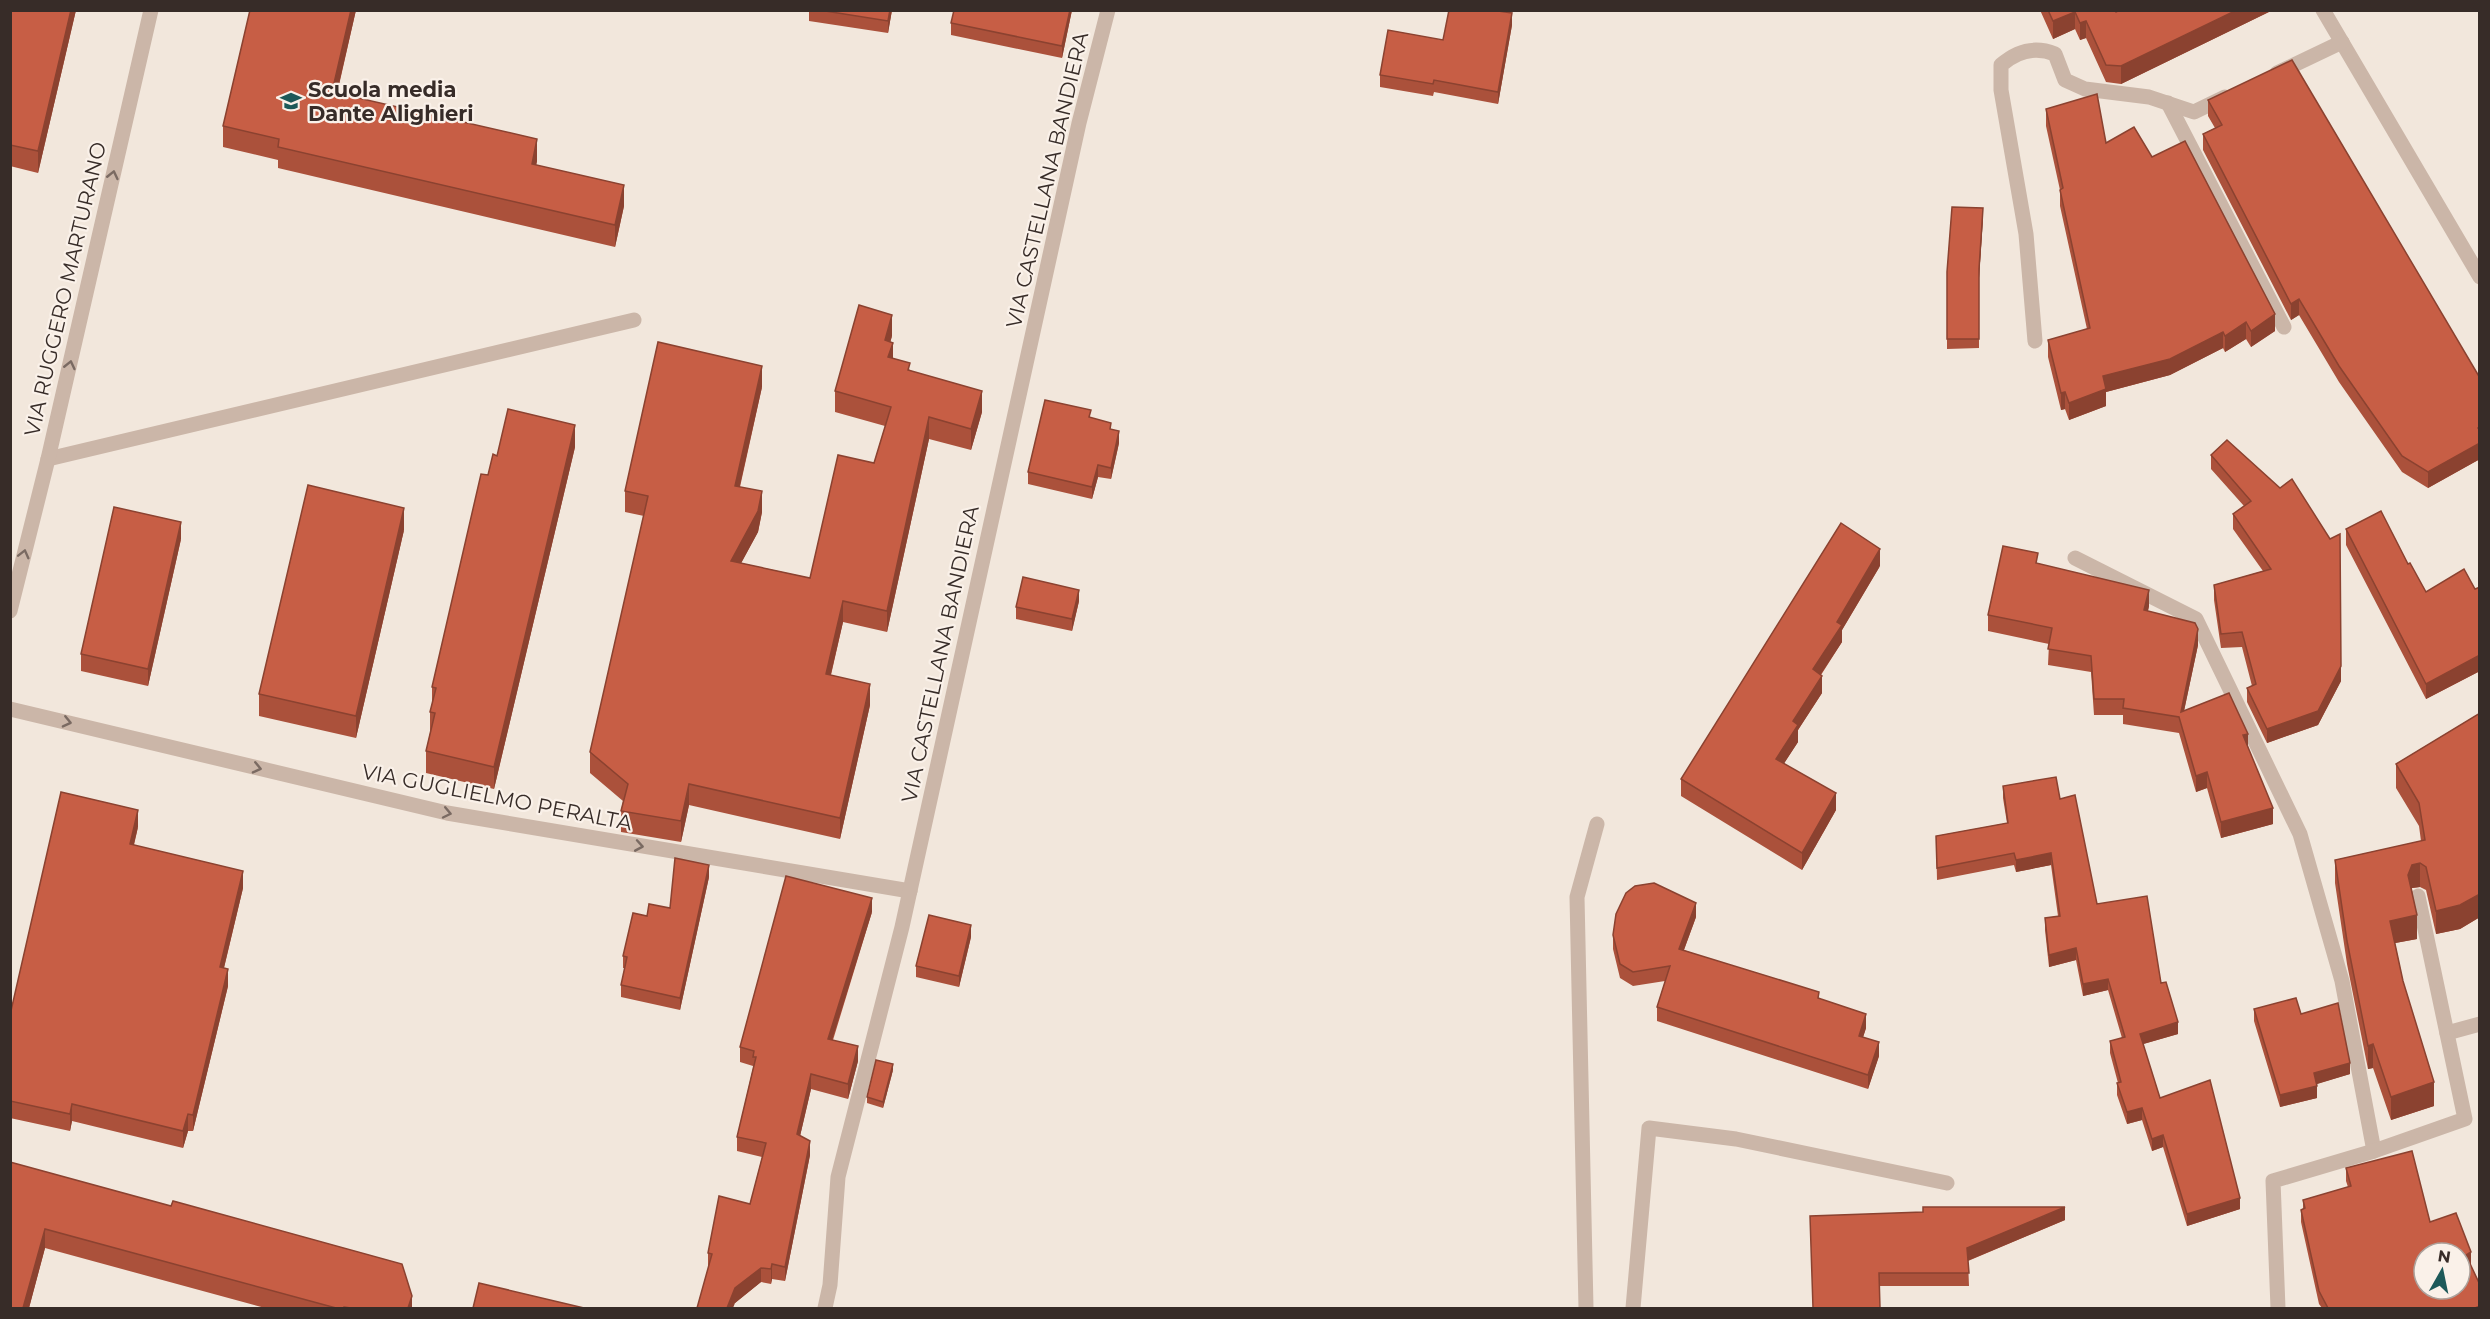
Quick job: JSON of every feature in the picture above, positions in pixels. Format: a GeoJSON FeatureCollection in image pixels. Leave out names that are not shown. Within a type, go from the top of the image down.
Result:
{"type":"FeatureCollection","features":[{"type":"Feature","properties":{"kind":"street","name":"VIA RUGGERO MARTURANO"},"geometry":{"type":"LineString","coordinates":[[10,611],[48,459],[151,10]]}},
{"type":"Feature","properties":{"kind":"street","name":"VIA CASTELLANA BANDIERA"},"geometry":{"type":"LineString","coordinates":[[825,1308],[830,1285],[838,1177],[910,891],[1079,123],[1108,10]]}},
{"type":"Feature","properties":{"kind":"street"},"geometry":{"type":"LineString","coordinates":[[2323,10],[2480,277]]}},
{"type":"Feature","properties":{"kind":"street"},"geometry":{"type":"LineString","coordinates":[[2268,77],[2342,42]]}},
{"type":"Feature","properties":{"kind":"street"},"geometry":{"type":"LineString","coordinates":[[2035,341],[2026,234],[2001,90],[2001,65],[2014,54],[2042,49],[2055,54],[2065,80],[2085,88],[2149,97],[2194,112],[2236,92]]}},
{"type":"Feature","properties":{"kind":"street"},"geometry":{"type":"LineString","coordinates":[[2168,103],[2284,327]]}},
{"type":"Feature","properties":{"kind":"street"},"geometry":{"type":"LineString","coordinates":[[48,459],[634,320]]}},
{"type":"Feature","properties":{"kind":"street"},"geometry":{"type":"LineString","coordinates":[[2075,558],[2196,619],[2300,834],[2342,981],[2374,1151]]}},
{"type":"Feature","properties":{"kind":"street","name":"VIA GUGLIELMO PERALTA"},"geometry":{"type":"LineString","coordinates":[[10,709],[447,813],[910,891]]}},
{"type":"Feature","properties":{"kind":"street"},"geometry":{"type":"LineString","coordinates":[[1586,1308],[1577,897],[1597,825]]}},
{"type":"Feature","properties":{"kind":"street"},"geometry":{"type":"LineString","coordinates":[[2278,1308],[2273,1181],[2374,1151],[2465,1119],[2418,896]]}},
{"type":"Feature","properties":{"kind":"street"},"geometry":{"type":"LineString","coordinates":[[2447,1033],[2480,1024]]}},
{"type":"Feature","properties":{"kind":"street"},"geometry":{"type":"LineString","coordinates":[[1633,1308],[1649,1128],[1736,1140],[1947,1183]]}},
{"type":"Feature","properties":{"kind":"building"},"geometry":{"type":"Polygon","coordinates":[[[10,10],[71,10],[38,151],[10,145],[10,10]]]}},
{"type":"Feature","properties":{"kind":"building"},"geometry":{"type":"Polygon","coordinates":[[[250,10],[351,10],[332,92],[537,139],[532,164],[624,185],[615,225],[278,147],[279,139],[223,126],[250,10]]]}},
{"type":"Feature","properties":{"kind":"building"},"geometry":{"type":"Polygon","coordinates":[[[819,10],[890,10],[888,21],[819,10]]]}},
{"type":"Feature","properties":{"kind":"building"},"geometry":{"type":"Polygon","coordinates":[[[954,10],[1070,10],[1062,46],[951,23],[954,10]]]}},
{"type":"Feature","properties":{"kind":"building"},"geometry":{"type":"Polygon","coordinates":[[[1449,10],[1491,10],[1512,13],[1498,92],[1434,80],[1433,84],[1380,75],[1388,30],[1443,40],[1449,10]]]}},
{"type":"Feature","properties":{"kind":"building"},"geometry":{"type":"Polygon","coordinates":[[[2048,10],[2115,10],[2116,12],[2120,10],[2237,10],[2121,66],[2106,65],[2086,21],[2080,23],[2075,12],[2053,21],[2048,10]]]}},
{"type":"Feature","properties":{"kind":"building"},"geometry":{"type":"Polygon","coordinates":[[[2292,60],[2480,378],[2480,427],[2478,428],[2480,443],[2428,472],[2402,456],[2339,366],[2299,299],[2291,304],[2203,134],[2222,125],[2208,100],[2292,60]]]}},
{"type":"Feature","properties":{"kind":"building"},"geometry":{"type":"Polygon","coordinates":[[[2097,94],[2106,143],[2134,127],[2152,157],[2185,141],[2275,314],[2251,331],[2246,322],[2225,336],[2223,332],[2170,359],[2103,376],[2106,389],[2069,403],[2065,392],[2061,393],[2048,340],[2090,328],[2060,190],[2063,188],[2046,109],[2097,94]]]}},
{"type":"Feature","properties":{"kind":"building"},"geometry":{"type":"Polygon","coordinates":[[[1952,207],[1983,208],[1979,269],[1979,339],[1947,339],[1947,272],[1952,207]]]}},
{"type":"Feature","properties":{"kind":"building"},"geometry":{"type":"Polygon","coordinates":[[[859,305],[892,315],[885,340],[893,343],[888,357],[910,363],[908,370],[982,391],[971,429],[929,417],[887,611],[843,601],[826,674],[870,684],[840,818],[689,784],[681,821],[621,811],[628,784],[590,752],[648,496],[625,491],[658,342],[762,366],[735,486],[762,491],[758,511],[731,561],[810,578],[838,455],[874,463],[891,407],[835,391],[859,305]]]}},
{"type":"Feature","properties":{"kind":"building"},"geometry":{"type":"Polygon","coordinates":[[[1045,400],[1091,410],[1089,417],[1111,423],[1110,429],[1119,431],[1111,468],[1098,465],[1092,487],[1028,472],[1045,400]]]}},
{"type":"Feature","properties":{"kind":"building"},"geometry":{"type":"Polygon","coordinates":[[[508,409],[575,425],[494,767],[426,751],[435,713],[430,712],[436,688],[432,687],[481,474],[488,475],[493,454],[497,456],[508,409]]]}},
{"type":"Feature","properties":{"kind":"building"},"geometry":{"type":"Polygon","coordinates":[[[2227,440],[2280,488],[2292,479],[2330,539],[2340,534],[2341,666],[2318,711],[2267,729],[2247,688],[2256,684],[2242,632],[2221,634],[2214,585],[2271,569],[2233,514],[2251,501],[2211,455],[2227,440]]]}},
{"type":"Feature","properties":{"kind":"building"},"geometry":{"type":"Polygon","coordinates":[[[308,485],[404,508],[356,716],[259,694],[308,485]]]}},
{"type":"Feature","properties":{"kind":"building"},"geometry":{"type":"Polygon","coordinates":[[[114,507],[181,522],[148,669],[81,654],[114,507]]]}},
{"type":"Feature","properties":{"kind":"building"},"geometry":{"type":"Polygon","coordinates":[[[2381,511],[2408,564],[2410,563],[2426,592],[2464,569],[2475,589],[2480,587],[2480,655],[2426,684],[2346,529],[2381,511]]]}},
{"type":"Feature","properties":{"kind":"building"},"geometry":{"type":"Polygon","coordinates":[[[1841,523],[1880,549],[1837,622],[1842,625],[1813,669],[1822,676],[1793,721],[1798,725],[1776,759],[1836,793],[1802,853],[1681,779],[1841,523]]]}},
{"type":"Feature","properties":{"kind":"building"},"geometry":{"type":"Polygon","coordinates":[[[2003,546],[2038,553],[2036,563],[2149,590],[2144,610],[2195,623],[2198,629],[2181,712],[2229,693],[2248,734],[2243,735],[2273,808],[2221,822],[2207,772],[2196,776],[2179,717],[2123,708],[2124,699],[2094,699],[2091,656],[2048,649],[2052,628],[1988,615],[2003,546]]]}},
{"type":"Feature","properties":{"kind":"building"},"geometry":{"type":"Polygon","coordinates":[[[1023,577],[1079,590],[1072,619],[1016,607],[1023,577]]]}},
{"type":"Feature","properties":{"kind":"building"},"geometry":{"type":"Polygon","coordinates":[[[2480,713],[2480,894],[2460,905],[2436,911],[2426,867],[2420,863],[2412,865],[2408,875],[2417,915],[2390,921],[2403,981],[2434,1082],[2391,1097],[2373,1044],[2368,1046],[2347,941],[2335,860],[2425,840],[2419,803],[2396,764],[2480,713]]]}},
{"type":"Feature","properties":{"kind":"building"},"geometry":{"type":"Polygon","coordinates":[[[2056,777],[2060,799],[2075,795],[2097,904],[2147,896],[2161,983],[2166,982],[2178,1022],[2140,1034],[2160,1098],[2210,1080],[2240,1198],[2187,1214],[2163,1135],[2152,1139],[2142,1108],[2127,1112],[2117,1083],[2121,1082],[2110,1041],[2125,1037],[2108,979],[2083,984],[2076,948],[2049,955],[2045,918],[2060,916],[2051,853],[2016,860],[2014,853],[1937,868],[1936,836],[2008,823],[2003,786],[2056,777]]]}},
{"type":"Feature","properties":{"kind":"building"},"geometry":{"type":"Polygon","coordinates":[[[61,792],[138,810],[130,844],[243,871],[220,967],[228,969],[193,1115],[188,1114],[183,1131],[72,1104],[70,1114],[10,1101],[10,1015],[61,792]]]}},
{"type":"Feature","properties":{"kind":"building"},"geometry":{"type":"Polygon","coordinates":[[[675,858],[709,865],[680,998],[621,985],[627,957],[623,956],[633,913],[647,916],[649,904],[670,908],[675,858]]]}},
{"type":"Feature","properties":{"kind":"building"},"geometry":{"type":"Polygon","coordinates":[[[786,876],[872,898],[828,1039],[858,1046],[848,1084],[811,1074],[797,1134],[810,1141],[785,1267],[772,1264],[771,1269],[761,1268],[735,1288],[727,1308],[697,1308],[712,1254],[708,1253],[719,1196],[750,1204],[766,1143],[737,1137],[756,1057],[753,1057],[754,1051],[740,1047],[786,876]]]}},
{"type":"Feature","properties":{"kind":"building"},"geometry":{"type":"Polygon","coordinates":[[[1654,883],[1696,903],[1679,949],[1819,992],[1818,998],[1866,1014],[1859,1036],[1879,1042],[1868,1075],[1657,1007],[1670,966],[1633,972],[1620,964],[1613,935],[1616,914],[1626,893],[1635,886],[1654,883]]]}},
{"type":"Feature","properties":{"kind":"building"},"geometry":{"type":"Polygon","coordinates":[[[929,915],[971,925],[959,976],[916,966],[929,915]]]}},
{"type":"Feature","properties":{"kind":"building"},"geometry":{"type":"Polygon","coordinates":[[[2296,998],[2301,1014],[2338,1003],[2350,1063],[2314,1073],[2317,1086],[2280,1095],[2254,1009],[2296,998]]]}},
{"type":"Feature","properties":{"kind":"building"},"geometry":{"type":"Polygon","coordinates":[[[876,1060],[893,1064],[883,1102],[867,1097],[876,1060]]]}},
{"type":"Feature","properties":{"kind":"building"},"geometry":{"type":"Polygon","coordinates":[[[2412,1151],[2430,1222],[2456,1213],[2467,1241],[2412,1241],[2412,1301],[2472,1301],[2472,1268],[2480,1285],[2480,1306],[2475,1308],[2328,1308],[2319,1291],[2301,1210],[2305,1208],[2303,1200],[2351,1186],[2346,1168],[2412,1151]]]}},
{"type":"Feature","properties":{"kind":"building"},"geometry":{"type":"Polygon","coordinates":[[[10,1162],[171,1206],[173,1201],[402,1264],[412,1296],[408,1308],[336,1308],[45,1229],[23,1308],[10,1308],[10,1162]]]}},
{"type":"Feature","properties":{"kind":"building"},"geometry":{"type":"Polygon","coordinates":[[[1923,1207],[2065,1207],[1967,1248],[1969,1273],[1879,1273],[1880,1308],[1813,1308],[1810,1216],[1923,1212],[1923,1207]]]}},
{"type":"Feature","properties":{"kind":"building"},"geometry":{"type":"Polygon","coordinates":[[[479,1283],[584,1308],[473,1308],[479,1283]]]}},
{"type":"Feature","properties":{"kind":"place","name":"Scuola media Dante Alighieri"},"geometry":{"type":"Point","coordinates":[291,101]}}]}
